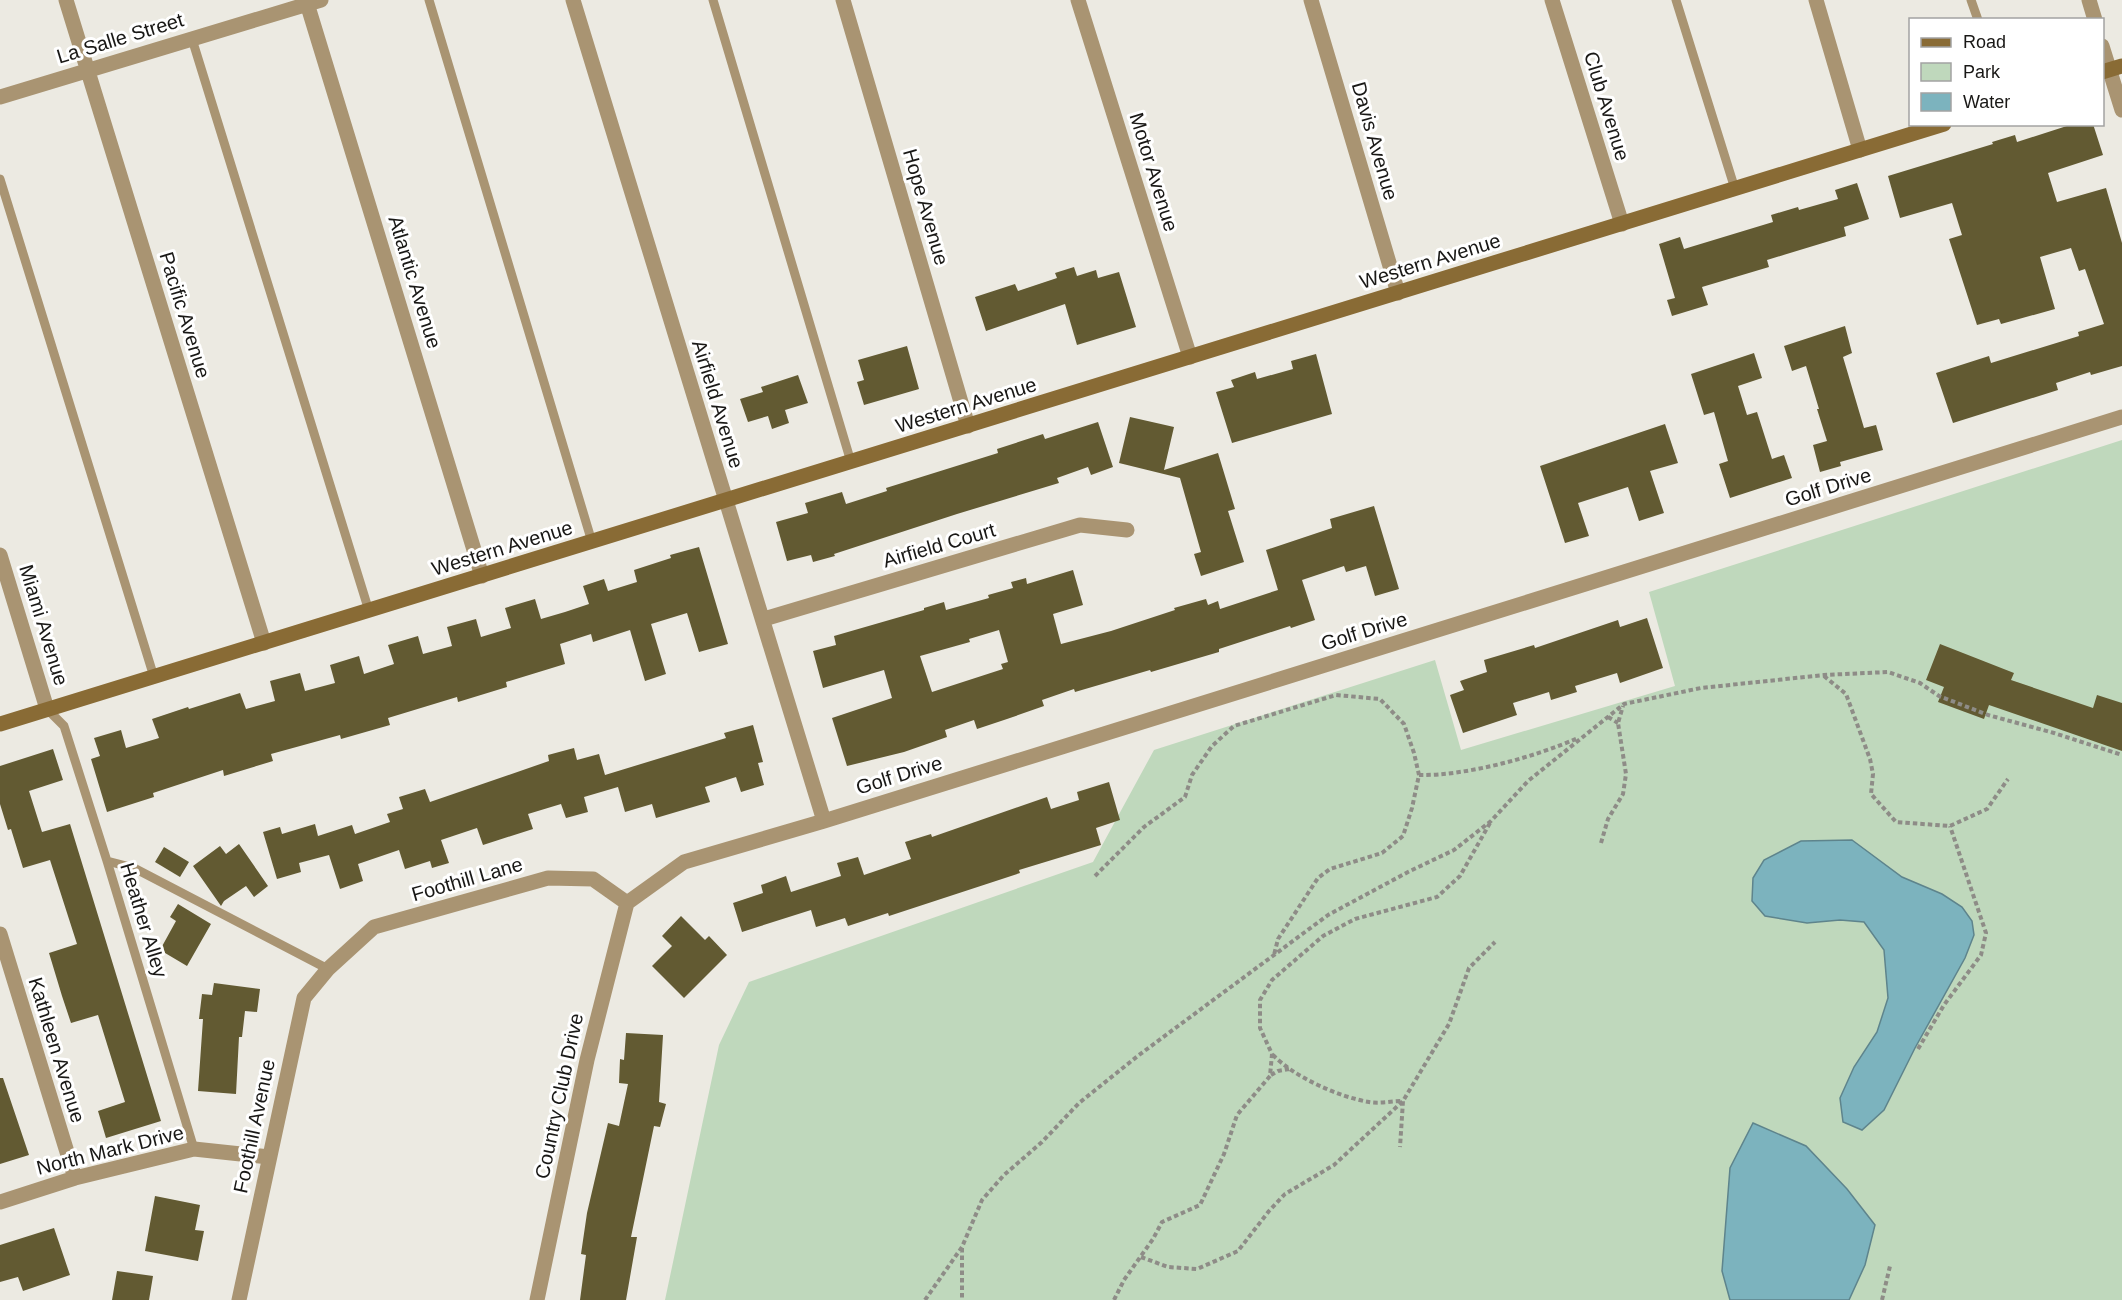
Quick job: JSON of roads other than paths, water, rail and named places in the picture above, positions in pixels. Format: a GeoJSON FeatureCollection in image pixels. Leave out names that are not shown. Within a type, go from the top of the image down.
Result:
{"type":"FeatureCollection","features":[{"type":"Feature","properties":{"kind":"street","name":"Pacific Avenue"},"geometry":{"type":"LineString","coordinates":[[66,0],[264,643]]}},
{"type":"Feature","properties":{"kind":"street","name":"Airfield Avenue"},"geometry":{"type":"LineString","coordinates":[[573,0],[824,821]]}},
{"type":"Feature","properties":{"kind":"street","name":"Hope Avenue"},"geometry":{"type":"LineString","coordinates":[[843,0],[968,426]]}},
{"type":"Feature","properties":{"kind":"street","name":"Motor Avenue"},"geometry":{"type":"LineString","coordinates":[[1078,0],[1190,357]]}},
{"type":"Feature","properties":{"kind":"street","name":"Davis Avenue"},"geometry":{"type":"LineString","coordinates":[[1311,0],[1398,293]]}},
{"type":"Feature","properties":{"kind":"street","name":"Club Avenue"},"geometry":{"type":"LineString","coordinates":[[1552,0],[1622,224]]}},
{"type":"Feature","properties":{"kind":"street"},"geometry":{"type":"LineString","coordinates":[[1816,0],[1860,150]]}},
{"type":"Feature","properties":{"kind":"street"},"geometry":{"type":"LineString","coordinates":[[2089,0],[2094,18]]}},
{"type":"Feature","properties":{"kind":"street","name":"La Salle Street"},"geometry":{"type":"LineString","coordinates":[[0,97],[312,1]]}},
{"type":"Feature","properties":{"kind":"street","name":"Atlantic Avenue"},"geometry":{"type":"LineString","coordinates":[[312,1],[482,576]]}},
{"type":"Feature","properties":{"kind":"street"},"geometry":{"type":"LineString","coordinates":[[2104,48],[2122,110]]}},
{"type":"Feature","properties":{"kind":"street","name":"Western Avenue"},"geometry":{"type":"LineString","coordinates":[[0,724],[1938,126]]}},
{"type":"Feature","properties":{"kind":"street","name":"Golf Drive"},"geometry":{"type":"LineString","coordinates":[[627,903],[684,862],[824,821],[2122,417]]}},
{"type":"Feature","properties":{"kind":"street","name":"Airfield Court"},"geometry":{"type":"LineString","coordinates":[[764,619],[1080,525],[1127,531]]}},
{"type":"Feature","properties":{"kind":"street","name":"Miami Avenue"},"geometry":{"type":"LineString","coordinates":[[0,555],[47,709]]}},
{"type":"Feature","properties":{"kind":"street","name":"Foothill Lane"},"geometry":{"type":"LineString","coordinates":[[328,969],[374,927],[548,878],[593,879],[627,903]]}},
{"type":"Feature","properties":{"kind":"street","name":"Country Club Drive"},"geometry":{"type":"LineString","coordinates":[[537,1300],[587,1060],[627,903]]}},
{"type":"Feature","properties":{"kind":"street","name":"Kathleen Avenue"},"geometry":{"type":"LineString","coordinates":[[0,934],[75,1178]]}},
{"type":"Feature","properties":{"kind":"street","name":"Foothill Avenue"},"geometry":{"type":"LineString","coordinates":[[239,1300],[304,998],[328,969]]}},
{"type":"Feature","properties":{"kind":"street","name":"North Mark Drive"},"geometry":{"type":"LineString","coordinates":[[0,1202],[75,1178],[194,1149],[268,1157]]}},
{"type":"Feature","properties":{"kind":"lane"},"geometry":{"type":"LineString","coordinates":[[429,0],[592,542]]}},
{"type":"Feature","properties":{"kind":"lane"},"geometry":{"type":"LineString","coordinates":[[713,0],[851,462]]}},
{"type":"Feature","properties":{"kind":"lane"},"geometry":{"type":"LineString","coordinates":[[1677,0],[1735,189]]}},
{"type":"Feature","properties":{"kind":"lane"},"geometry":{"type":"LineString","coordinates":[[1971,0],[1977,18]]}},
{"type":"Feature","properties":{"kind":"lane"},"geometry":{"type":"LineString","coordinates":[[192,39],[369,611]]}},
{"type":"Feature","properties":{"kind":"lane"},"geometry":{"type":"LineString","coordinates":[[0,179],[154,676]]}},
{"type":"Feature","properties":{"kind":"lane","name":"Heather Alley"},"geometry":{"type":"LineString","coordinates":[[47,709],[64,726],[194,1149]]}},
{"type":"Feature","properties":{"kind":"lane"},"geometry":{"type":"LineString","coordinates":[[107,861],[134,868],[328,969]]}},
{"type":"Feature","properties":{"kind":"water"},"geometry":{"type":"Polygon","coordinates":[[[1852,840],[1902,877],[1942,894],[1962,907],[1972,921],[1974,935],[1965,958],[1884,1110],[1862,1130],[1843,1122],[1840,1098],[1854,1067],[1877,1032],[1888,998],[1884,950],[1864,922],[1840,920],[1807,923],[1765,916],[1752,901],[1753,878],[1764,860],[1801,841],[1852,840]]]}},
{"type":"Feature","properties":{"kind":"water"},"geometry":{"type":"Polygon","coordinates":[[[1753,1123],[1806,1146],[1847,1189],[1875,1225],[1865,1265],[1849,1300],[1730,1300],[1722,1271],[1730,1168],[1753,1123]]]}}]}
